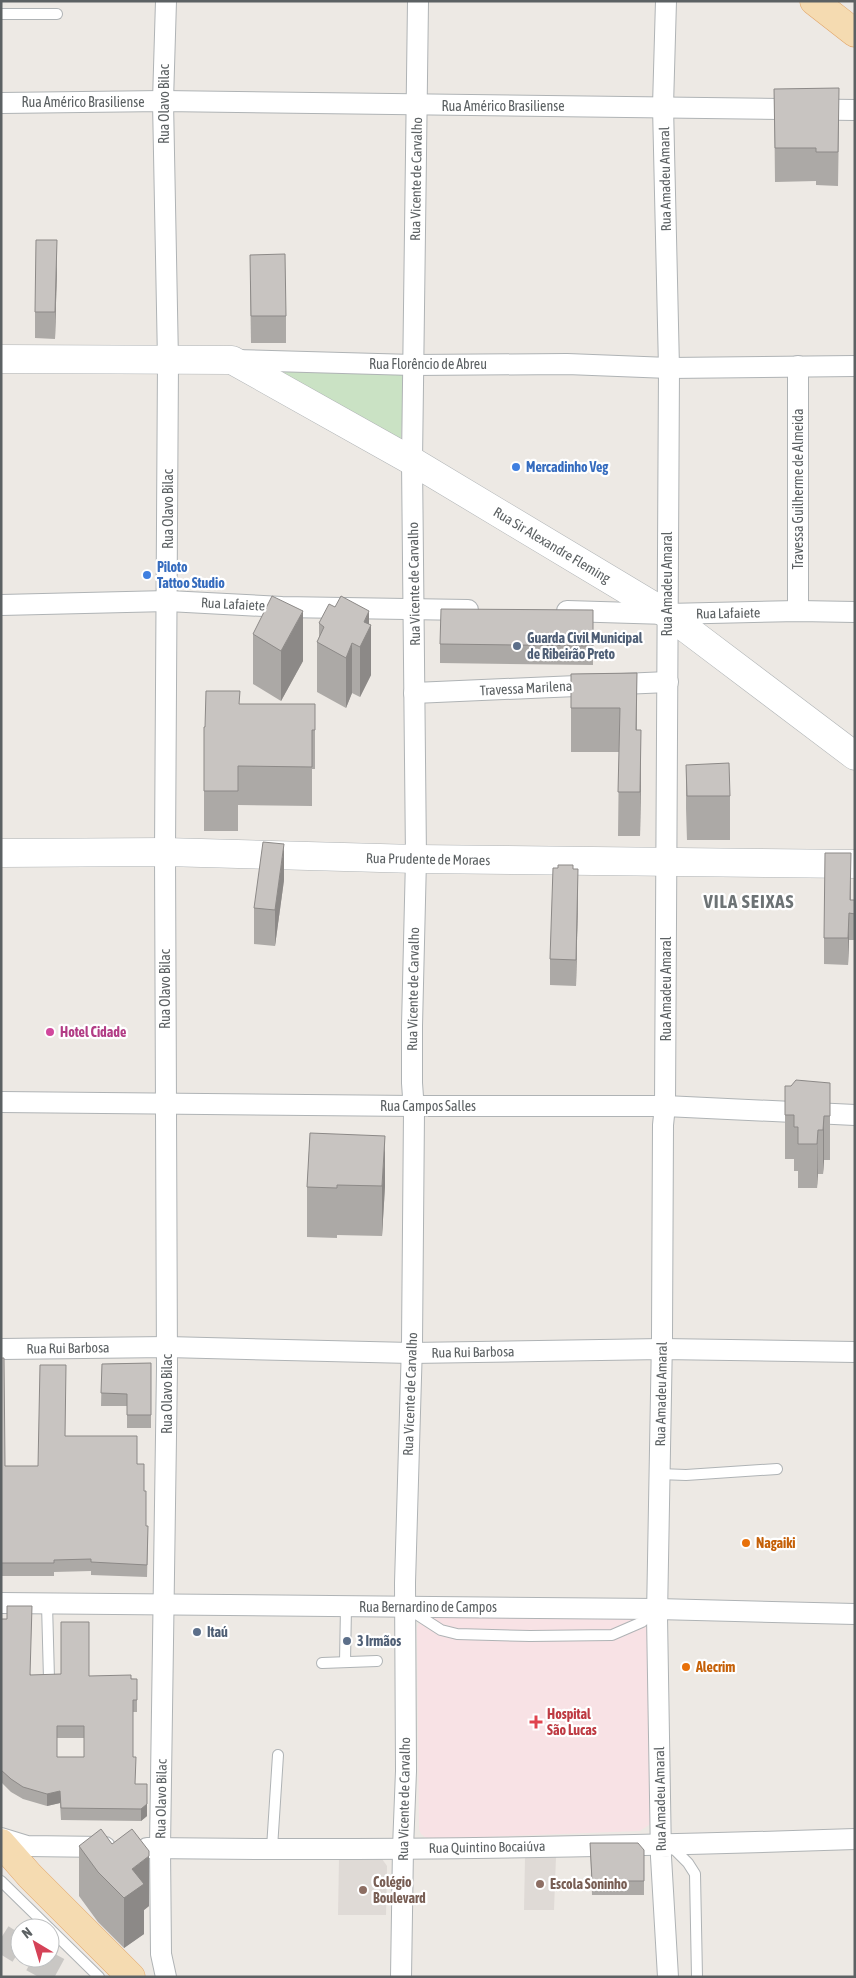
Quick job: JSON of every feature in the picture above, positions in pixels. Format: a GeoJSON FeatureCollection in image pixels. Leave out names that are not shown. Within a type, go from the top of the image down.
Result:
{"type":"FeatureCollection","features":[{"type":"Feature","properties":{"kind":"main road"},"geometry":{"type":"LineString","coordinates":[[814,1],[855,33]]}},
{"type":"Feature","properties":{"kind":"main road","name":"Rua Florêncio de Abreu"},"geometry":{"type":"LineString","coordinates":[[1,359],[232,360]]}},
{"type":"Feature","properties":{"kind":"main road","name":"Rua Sir Alexandre Fleming"},"geometry":{"type":"LineString","coordinates":[[232,360],[412,461],[667,614],[855,756]]}},
{"type":"Feature","properties":{"kind":"main road","name":"Rua Prudente de Moraes"},"geometry":{"type":"LineString","coordinates":[[1,853],[165,852],[416,859],[855,864]]}},
{"type":"Feature","properties":{"kind":"main road"},"geometry":{"type":"LineString","coordinates":[[1,1843],[37,1883],[131,1977]]}},
{"type":"Feature","properties":{"kind":"street","name":"Rua Olavo Bilac"},"geometry":{"type":"LineString","coordinates":[[166,1],[163,101],[168,361],[165,852],[167,1347],[160,1848],[161,1954],[166,1977]]}},
{"type":"Feature","properties":{"kind":"street","name":"Rua Vicente de Carvalho"},"geometry":{"type":"LineString","coordinates":[[401,1977],[406,1771],[405,1607],[414,1106],[412,1026],[416,859],[412,461],[418,1]]}},
{"type":"Feature","properties":{"kind":"street","name":"Rua Amadeu Amaral"},"geometry":{"type":"LineString","coordinates":[[666,1],[663,106],[669,368],[667,861],[662,1350],[657,1609],[666,1845],[668,1977]]}},
{"type":"Feature","properties":{"kind":"street","name":"Rua Américo Brasiliense"},"geometry":{"type":"LineString","coordinates":[[1,103],[163,101],[663,106],[855,110]]}},
{"type":"Feature","properties":{"kind":"street","name":"Rua Florêncio de Abreu"},"geometry":{"type":"LineString","coordinates":[[232,360],[413,365],[566,364],[669,368],[855,366]]}},
{"type":"Feature","properties":{"kind":"street","name":"Travessa Guilherme de Almeida"},"geometry":{"type":"LineString","coordinates":[[798,366],[798,611]]}},
{"type":"Feature","properties":{"kind":"street","name":"Rua Lafaiete"},"geometry":{"type":"LineString","coordinates":[[1,606],[168,601],[282,607],[484,610]]}},
{"type":"Feature","properties":{"kind":"street","name":"Rua Lafaiete"},"geometry":{"type":"LineString","coordinates":[[553,611],[667,614],[798,611],[855,612]]}},
{"type":"Feature","properties":{"kind":"street","name":"Travessa Marilena"},"geometry":{"type":"LineString","coordinates":[[414,693],[668,682]]}},
{"type":"Feature","properties":{"kind":"street","name":"Rua Campos Salles"},"geometry":{"type":"LineString","coordinates":[[1,1102],[414,1106],[665,1106],[855,1115]]}},
{"type":"Feature","properties":{"kind":"street","name":"Rua Rui Barbosa"},"geometry":{"type":"LineString","coordinates":[[1,1349],[167,1347],[411,1353],[662,1350],[855,1352]]}},
{"type":"Feature","properties":{"kind":"street","name":"Rua Bernardino de Campos"},"geometry":{"type":"LineString","coordinates":[[1,1603],[657,1609],[855,1614]]}},
{"type":"Feature","properties":{"kind":"street","name":"Rua Quintino Bocaiúva"},"geometry":{"type":"LineString","coordinates":[[1,1838],[27,1846],[127,1848],[403,1848],[666,1845],[855,1839]]}},
{"type":"Feature","properties":{"kind":"lane"},"geometry":{"type":"LineString","coordinates":[[1,14],[57,14]]}},
{"type":"Feature","properties":{"kind":"lane"},"geometry":{"type":"LineString","coordinates":[[659,1474],[777,1469]]}},
{"type":"Feature","properties":{"kind":"lane"},"geometry":{"type":"LineString","coordinates":[[47,1604],[49,1679]]}},
{"type":"Feature","properties":{"kind":"lane"},"geometry":{"type":"LineString","coordinates":[[345,1662],[346,1607]]}},
{"type":"Feature","properties":{"kind":"lane"},"geometry":{"type":"LineString","coordinates":[[405,1607],[441,1630],[457,1634],[530,1636],[612,1635],[642,1622],[657,1609]]}},
{"type":"Feature","properties":{"kind":"lane"},"geometry":{"type":"LineString","coordinates":[[322,1663],[377,1661]]}},
{"type":"Feature","properties":{"kind":"lane"},"geometry":{"type":"LineString","coordinates":[[272,1848],[278,1755]]}},
{"type":"Feature","properties":{"kind":"lane"},"geometry":{"type":"LineString","coordinates":[[666,1845],[688,1863],[695,1874],[697,1977]]}},
{"type":"Feature","properties":{"kind":"lane"},"geometry":{"type":"LineString","coordinates":[[1,1880],[40,1918]]}},
{"type":"Feature","properties":{"kind":"lane"},"geometry":{"type":"LineString","coordinates":[[60,1938],[99,1977]]}},
{"type":"Feature","properties":{"kind":"shaded area","name":"Hospital São Lucas"},"geometry":{"type":"Polygon","coordinates":[[[648,1615],[652,1823],[640,1831],[431,1839],[421,1834],[419,1829],[417,1628],[422,1616],[648,1615]]]}},
{"type":"Feature","properties":{"kind":"shaded area","name":"Escola Soninho"},"geometry":{"type":"Polygon","coordinates":[[[556,1857],[554,1910],[524,1910],[525,1858],[556,1857]]]}},
{"type":"Feature","properties":{"kind":"shaded area","name":"Colégio Boulevard"},"geometry":{"type":"Polygon","coordinates":[[[339,1859],[382,1859],[387,1866],[386,1915],[338,1915],[339,1859]]]}},
{"type":"Feature","properties":{"kind":"green space"},"geometry":{"type":"Polygon","coordinates":[[[285,364],[404,373],[401,442],[284,374],[285,364]]]}},
{"type":"Feature","properties":{"kind":"building"},"geometry":{"type":"Polygon","coordinates":[[[839,88],[838,152],[816,152],[816,148],[775,148],[774,89],[839,88]]]}},
{"type":"Feature","properties":{"kind":"building"},"geometry":{"type":"Polygon","coordinates":[[[36,240],[57,240],[55,312],[35,312],[36,240]]]}},
{"type":"Feature","properties":{"kind":"building"},"geometry":{"type":"Polygon","coordinates":[[[285,254],[286,316],[251,316],[250,255],[285,254]]]}},
{"type":"Feature","properties":{"kind":"building"},"geometry":{"type":"Polygon","coordinates":[[[272,596],[303,611],[281,651],[253,634],[272,596]]]}},
{"type":"Feature","properties":{"kind":"building"},"geometry":{"type":"Polygon","coordinates":[[[341,596],[369,611],[364,622],[371,625],[360,647],[352,643],[346,658],[317,642],[324,627],[319,623],[329,604],[335,607],[341,596]]]}},
{"type":"Feature","properties":{"kind":"building"},"geometry":{"type":"Polygon","coordinates":[[[441,609],[593,610],[593,646],[440,644],[441,609]]]}},
{"type":"Feature","properties":{"kind":"building"},"geometry":{"type":"Polygon","coordinates":[[[637,673],[636,730],[641,730],[640,792],[618,792],[620,708],[571,708],[571,674],[637,673]]]}},
{"type":"Feature","properties":{"kind":"building"},"geometry":{"type":"Polygon","coordinates":[[[206,691],[240,691],[239,704],[315,704],[315,730],[312,730],[312,767],[238,766],[238,791],[204,791],[206,691]]]}},
{"type":"Feature","properties":{"kind":"building"},"geometry":{"type":"Polygon","coordinates":[[[729,763],[730,796],[687,796],[686,765],[729,763]]]}},
{"type":"Feature","properties":{"kind":"building"},"geometry":{"type":"Polygon","coordinates":[[[263,842],[284,844],[275,910],[254,908],[263,842]]]}},
{"type":"Feature","properties":{"kind":"building"},"geometry":{"type":"Polygon","coordinates":[[[825,853],[851,853],[850,900],[855,900],[855,914],[849,913],[848,938],[824,938],[825,853]]]}},
{"type":"Feature","properties":{"kind":"building"},"geometry":{"type":"Polygon","coordinates":[[[558,865],[573,865],[573,869],[578,869],[576,960],[550,959],[553,868],[558,868],[558,865]]]}},
{"type":"Feature","properties":{"kind":"building"},"geometry":{"type":"Polygon","coordinates":[[[796,1080],[830,1083],[830,1116],[824,1116],[823,1130],[818,1130],[817,1144],[798,1144],[798,1127],[794,1127],[794,1115],[785,1115],[785,1086],[791,1086],[796,1080]]]}},
{"type":"Feature","properties":{"kind":"building"},"geometry":{"type":"Polygon","coordinates":[[[310,1133],[385,1136],[382,1186],[337,1185],[337,1188],[307,1187],[310,1133]]]}},
{"type":"Feature","properties":{"kind":"building"},"geometry":{"type":"Polygon","coordinates":[[[1,1358],[4,1358],[5,1466],[38,1466],[40,1365],[66,1365],[65,1436],[137,1436],[137,1464],[144,1464],[146,1526],[148,1526],[147,1565],[91,1562],[91,1559],[54,1560],[54,1563],[1,1563],[1,1358]]]}},
{"type":"Feature","properties":{"kind":"building"},"geometry":{"type":"Polygon","coordinates":[[[151,1363],[151,1415],[127,1415],[127,1394],[101,1393],[102,1364],[151,1363]]]}},
{"type":"Feature","properties":{"kind":"building"},"geometry":{"type":"Polygon","coordinates":[[[7,1606],[32,1606],[30,1675],[61,1674],[61,1622],[89,1622],[89,1676],[131,1675],[131,1679],[137,1679],[137,1700],[133,1700],[133,1757],[136,1757],[135,1784],[147,1784],[147,1804],[141,1809],[61,1808],[60,1791],[47,1794],[23,1787],[1,1770],[1,1619],[7,1619],[7,1606]],[[57,1726],[57,1757],[84,1757],[84,1726],[57,1726]]]}},
{"type":"Feature","properties":{"kind":"building"},"geometry":{"type":"Polygon","coordinates":[[[101,1829],[112,1844],[132,1829],[149,1851],[149,1856],[132,1869],[144,1884],[124,1898],[98,1872],[79,1846],[101,1829]]]}},
{"type":"Feature","properties":{"kind":"building"},"geometry":{"type":"Polygon","coordinates":[[[590,1843],[638,1843],[644,1850],[644,1881],[592,1881],[590,1843]]]}},
{"type":"Feature","properties":{"kind":"tunnel"},"geometry":{"type":"LineString","coordinates":[[1,1938],[10,1944]]}},
{"type":"Feature","properties":{"kind":"tunnel"},"geometry":{"type":"LineString","coordinates":[[51,1968],[68,1977]]}},
{"type":"Feature","properties":{"kind":"place","name":"Mercadinho Veg"},"geometry":{"type":"Point","coordinates":[516,467]}},
{"type":"Feature","properties":{"kind":"place","name":"Piloto Tattoo Studio"},"geometry":{"type":"Point","coordinates":[147,575]}},
{"type":"Feature","properties":{"kind":"place","name":"Guarda Civil Municipal de Ribeirão Preto"},"geometry":{"type":"Point","coordinates":[517,646]}},
{"type":"Feature","properties":{"kind":"place","name":"Hotel Cidade"},"geometry":{"type":"Point","coordinates":[50,1032]}},
{"type":"Feature","properties":{"kind":"place","name":"Nagaiki"},"geometry":{"type":"Point","coordinates":[746,1543]}},
{"type":"Feature","properties":{"kind":"place","name":"Itaú"},"geometry":{"type":"Point","coordinates":[197,1632]}},
{"type":"Feature","properties":{"kind":"place","name":"3 Irmãos"},"geometry":{"type":"Point","coordinates":[347,1641]}},
{"type":"Feature","properties":{"kind":"place","name":"Alecrim"},"geometry":{"type":"Point","coordinates":[686,1667]}},
{"type":"Feature","properties":{"kind":"place","name":"Hospital São Lucas"},"geometry":{"type":"Point","coordinates":[536,1722]}},
{"type":"Feature","properties":{"kind":"place","name":"Escola Soninho"},"geometry":{"type":"Point","coordinates":[540,1884]}},
{"type":"Feature","properties":{"kind":"place","name":"Colégio Boulevard"},"geometry":{"type":"Point","coordinates":[363,1890]}},
{"type":"Feature","properties":{"kind":"district","name":"VILA SEIXAS"},"geometry":{"type":"Point","coordinates":[749,901]}}]}
